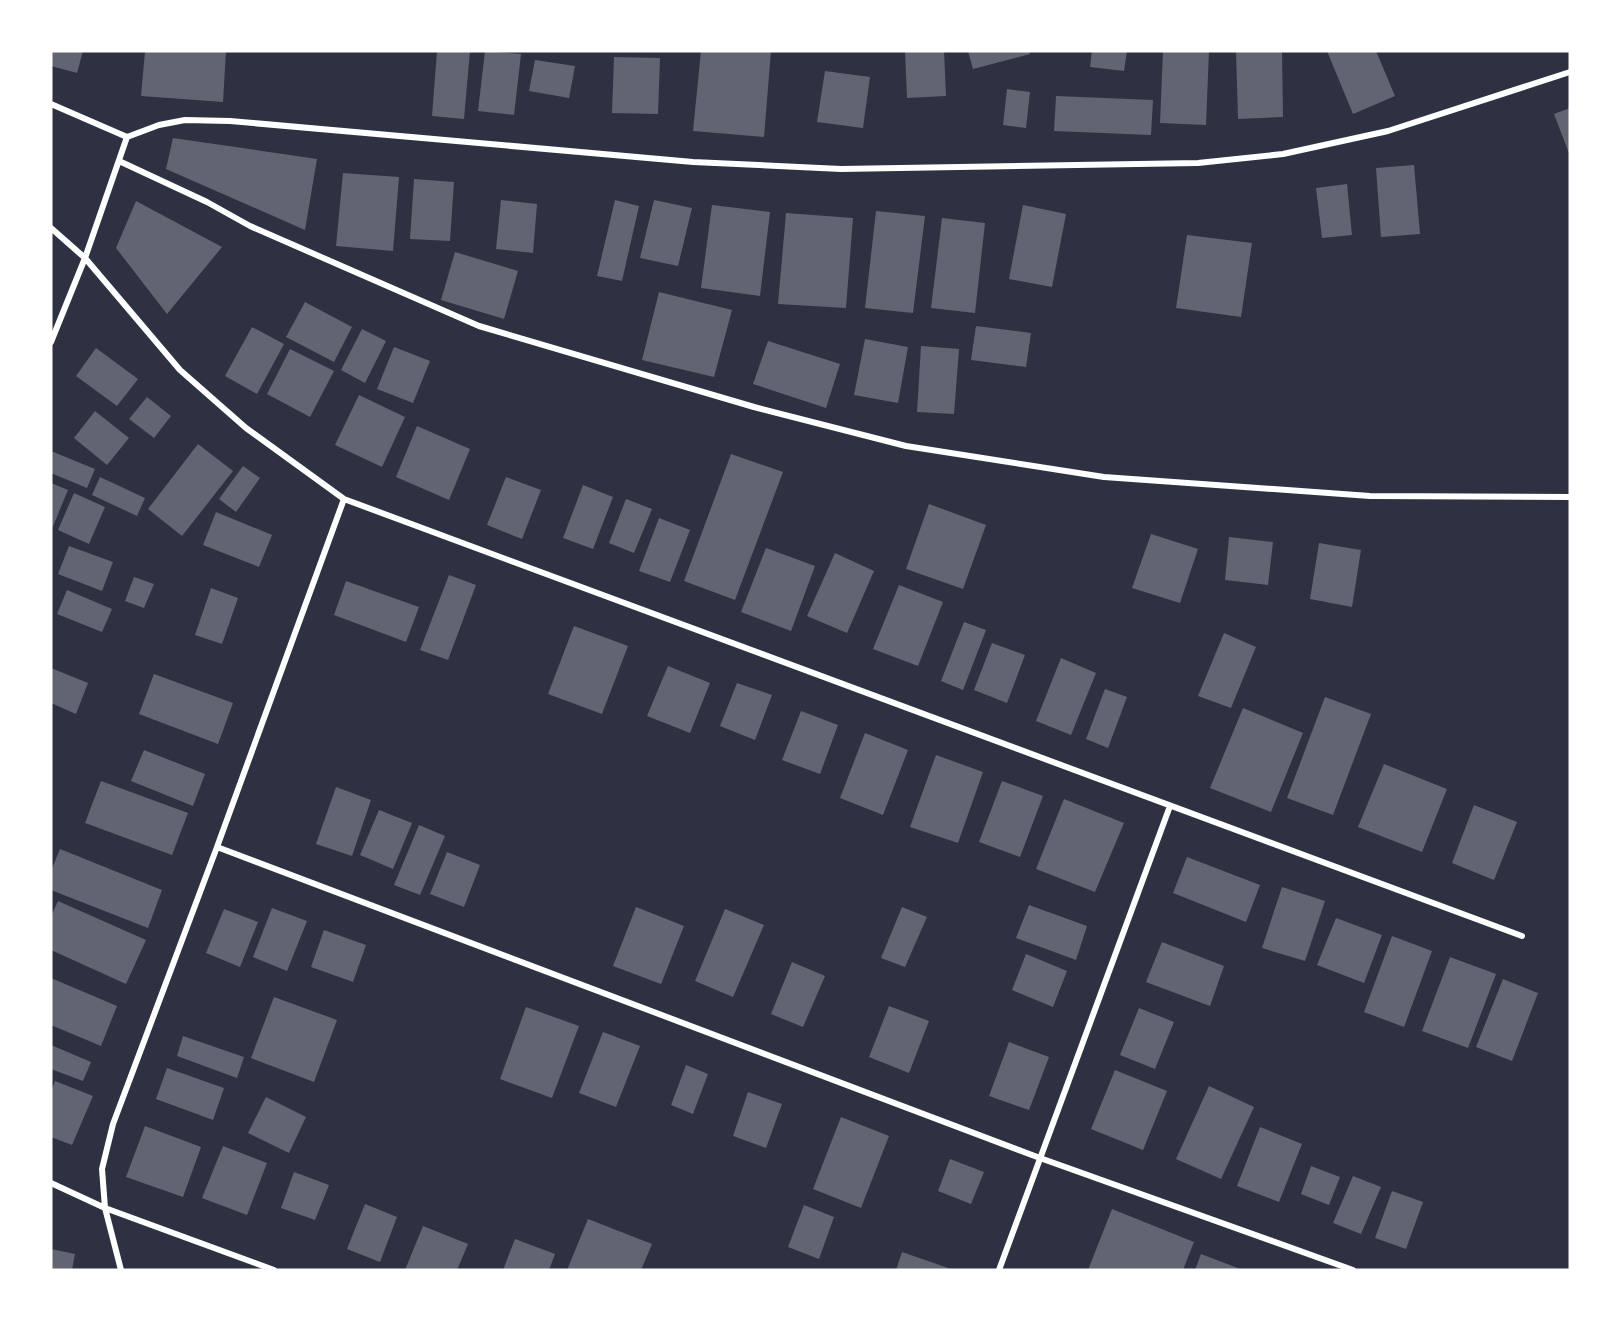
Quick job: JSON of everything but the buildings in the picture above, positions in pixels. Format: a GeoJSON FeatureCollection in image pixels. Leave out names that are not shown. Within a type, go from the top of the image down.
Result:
{"type":"FeatureCollection","features":[{"type":"Feature","properties":{"kind":"street"},"geometry":{"type":"LineString","coordinates":[[51,104],[127,137],[159,125],[185,120],[230,121],[693,162],[841,169],[1197,164],[1283,154],[1388,131],[1570,72]]}},
{"type":"Feature","properties":{"kind":"street"},"geometry":{"type":"LineString","coordinates":[[51,342],[85,258],[127,137]]}},
{"type":"Feature","properties":{"kind":"street"},"geometry":{"type":"LineString","coordinates":[[119,161],[198,197],[250,226],[479,326],[754,407],[906,446],[1104,477],[1370,496],[1570,497]]}},
{"type":"Feature","properties":{"kind":"street"},"geometry":{"type":"LineString","coordinates":[[51,228],[85,258],[180,370],[246,428],[344,499],[1522,936]]}},
{"type":"Feature","properties":{"kind":"street"},"geometry":{"type":"LineString","coordinates":[[121,1270],[105,1208],[102,1169],[113,1124],[344,499]]}},
{"type":"Feature","properties":{"kind":"street"},"geometry":{"type":"LineString","coordinates":[[999,1270],[1170,806]]}},
{"type":"Feature","properties":{"kind":"street"},"geometry":{"type":"LineString","coordinates":[[217,847],[1040,1158],[1353,1270]]}},
{"type":"Feature","properties":{"kind":"street"},"geometry":{"type":"LineString","coordinates":[[51,1183],[105,1208],[274,1270]]}}]}
